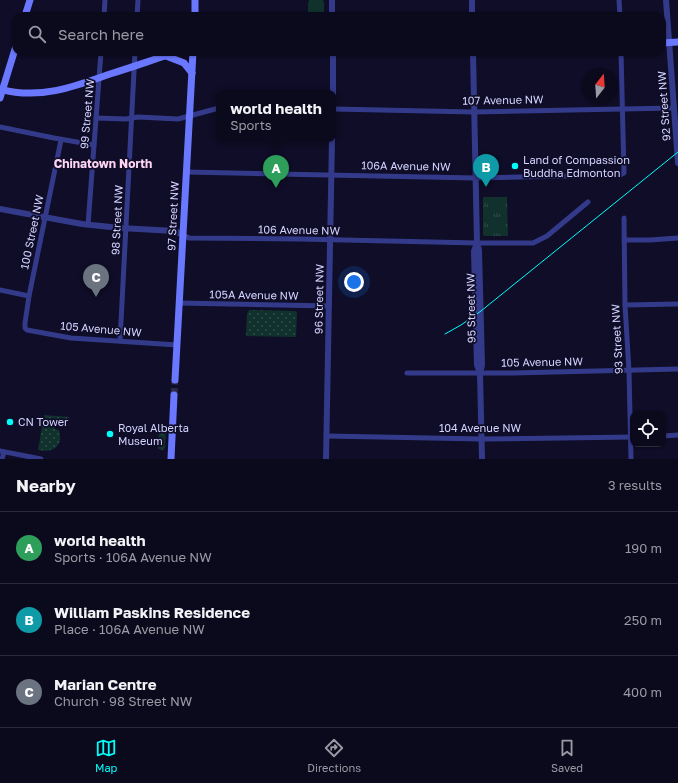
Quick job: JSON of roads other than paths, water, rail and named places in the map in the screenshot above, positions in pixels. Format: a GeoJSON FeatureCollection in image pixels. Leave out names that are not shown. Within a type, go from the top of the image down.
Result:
{"type":"FeatureCollection","features":[{"type":"Feature","properties":{"kind":"main road"},"geometry":{"type":"LineString","coordinates":[[26,12],[30,0]]}},
{"type":"Feature","properties":{"kind":"main road"},"geometry":{"type":"LineString","coordinates":[[195,0],[195,12]]}},
{"type":"Feature","properties":{"kind":"main road"},"geometry":{"type":"LineString","coordinates":[[666,42],[678,42]]}},
{"type":"Feature","properties":{"kind":"main road"},"geometry":{"type":"LineString","coordinates":[[0,98],[1,89],[13,56]]}},
{"type":"Feature","properties":{"kind":"main road"},"geometry":{"type":"LineString","coordinates":[[1,89],[28,93],[52,92],[77,86],[166,56],[184,63],[192,73]]}},
{"type":"Feature","properties":{"kind":"main road","name":"97 Street NW"},"geometry":{"type":"LineString","coordinates":[[175,380],[193,56]]}},
{"type":"Feature","properties":{"kind":"main road"},"geometry":{"type":"LineString","coordinates":[[171,459],[174,395]]}},
{"type":"Feature","properties":{"kind":"street"},"geometry":{"type":"LineString","coordinates":[[104,12],[105,0]]}},
{"type":"Feature","properties":{"kind":"street"},"geometry":{"type":"LineString","coordinates":[[137,12],[138,0]]}},
{"type":"Feature","properties":{"kind":"street"},"geometry":{"type":"LineString","coordinates":[[332,0],[332,12]]}},
{"type":"Feature","properties":{"kind":"street"},"geometry":{"type":"LineString","coordinates":[[472,0],[472,12]]}},
{"type":"Feature","properties":{"kind":"street"},"geometry":{"type":"LineString","coordinates":[[619,0],[620,12]]}},
{"type":"Feature","properties":{"kind":"street","name":"92 Street NW"},"geometry":{"type":"LineString","coordinates":[[666,0],[666,12]]}},
{"type":"Feature","properties":{"kind":"street","name":"92 Street NW"},"geometry":{"type":"LineString","coordinates":[[666,49],[674,108],[678,163]]}},
{"type":"Feature","properties":{"kind":"street","name":"99 Street NW"},"geometry":{"type":"LineString","coordinates":[[88,225],[102,56]]}},
{"type":"Feature","properties":{"kind":"street","name":"98 Street NW"},"geometry":{"type":"LineString","coordinates":[[120,341],[135,56]]}},
{"type":"Feature","properties":{"kind":"street"},"geometry":{"type":"LineString","coordinates":[[333,56],[333,90]]}},
{"type":"Feature","properties":{"kind":"street","name":"95 Street NW"},"geometry":{"type":"LineString","coordinates":[[473,56],[477,243],[474,251],[476,359],[480,373],[482,459]]}},
{"type":"Feature","properties":{"kind":"street"},"geometry":{"type":"LineString","coordinates":[[621,56],[622,109]]}},
{"type":"Feature","properties":{"kind":"street","name":"107 Avenue NW"},"geometry":{"type":"LineString","coordinates":[[336,109],[474,112],[674,108]]}},
{"type":"Feature","properties":{"kind":"street"},"geometry":{"type":"LineString","coordinates":[[96,118],[126,119],[138,117],[178,119],[216,109]]}},
{"type":"Feature","properties":{"kind":"street","name":"106A Avenue NW"},"geometry":{"type":"LineString","coordinates":[[187,172],[475,178],[620,174],[624,173],[622,109]]}},
{"type":"Feature","properties":{"kind":"street"},"geometry":{"type":"LineString","coordinates":[[0,127],[61,140],[94,145]]}},
{"type":"Feature","properties":{"kind":"street","name":"100 Street NW"},"geometry":{"type":"LineString","coordinates":[[25,328],[29,296],[61,140]]}},
{"type":"Feature","properties":{"kind":"street","name":"96 Street NW"},"geometry":{"type":"LineString","coordinates":[[326,459],[332,142]]}},
{"type":"Feature","properties":{"kind":"street","name":"106 Avenue NW"},"geometry":{"type":"LineString","coordinates":[[0,209],[88,225],[175,231],[189,238],[533,243],[546,236],[588,202]]}},
{"type":"Feature","properties":{"kind":"street","name":"93 Street NW"},"geometry":{"type":"LineString","coordinates":[[624,218],[625,305],[631,411]]}},
{"type":"Feature","properties":{"kind":"street"},"geometry":{"type":"LineString","coordinates":[[624,240],[678,238]]}},
{"type":"Feature","properties":{"kind":"street"},"geometry":{"type":"LineString","coordinates":[[0,290],[29,296]]}},
{"type":"Feature","properties":{"kind":"street","name":"105A Avenue NW"},"geometry":{"type":"LineString","coordinates":[[179,303],[329,306]]}},
{"type":"Feature","properties":{"kind":"street"},"geometry":{"type":"LineString","coordinates":[[625,305],[678,304]]}},
{"type":"Feature","properties":{"kind":"street","name":"105 Avenue NW"},"geometry":{"type":"LineString","coordinates":[[25,328],[27,330],[71,338],[176,345]]}},
{"type":"Feature","properties":{"kind":"street","name":"105 Avenue NW"},"geometry":{"type":"LineString","coordinates":[[407,373],[629,371],[678,369]]}},
{"type":"Feature","properties":{"kind":"street"},"geometry":{"type":"LineString","coordinates":[[666,436],[678,435]]}},
{"type":"Feature","properties":{"kind":"street","name":"104 Avenue NW"},"geometry":{"type":"LineString","coordinates":[[327,436],[482,439],[630,437]]}},
{"type":"Feature","properties":{"kind":"street","name":"93 Street NW"},"geometry":{"type":"LineString","coordinates":[[631,459],[632,447]]}},
{"type":"Feature","properties":{"kind":"street"},"geometry":{"type":"LineString","coordinates":[[2,459],[2,452],[41,459]]}},
{"type":"Feature","properties":{"kind":"tunnel"},"geometry":{"type":"LineString","coordinates":[[174,395],[175,380]]}},
{"type":"Feature","properties":{"kind":"tram line"},"geometry":{"type":"LineString","coordinates":[[445,334],[481,311],[678,152]]}},
{"type":"Feature","properties":{"kind":"place","name":"Land of Compassion Buddha Edmonton"},"geometry":{"type":"Point","coordinates":[515,166]}},
{"type":"Feature","properties":{"kind":"place","name":"William Paskins Residence"},"geometry":{"type":"Point","coordinates":[486,187]}},
{"type":"Feature","properties":{"kind":"place","name":"world health"},"geometry":{"type":"Point","coordinates":[276,188]}},
{"type":"Feature","properties":{"kind":"place","name":"Marian Centre"},"geometry":{"type":"Point","coordinates":[96,297]}},
{"type":"Feature","properties":{"kind":"place","name":"CN Tower"},"geometry":{"type":"Point","coordinates":[10,422]}},
{"type":"Feature","properties":{"kind":"place","name":"Royal Alberta Museum"},"geometry":{"type":"Point","coordinates":[110,434]}},
{"type":"Feature","properties":{"kind":"district","name":"Chinatown North"},"geometry":{"type":"Point","coordinates":[103,164]}}]}
